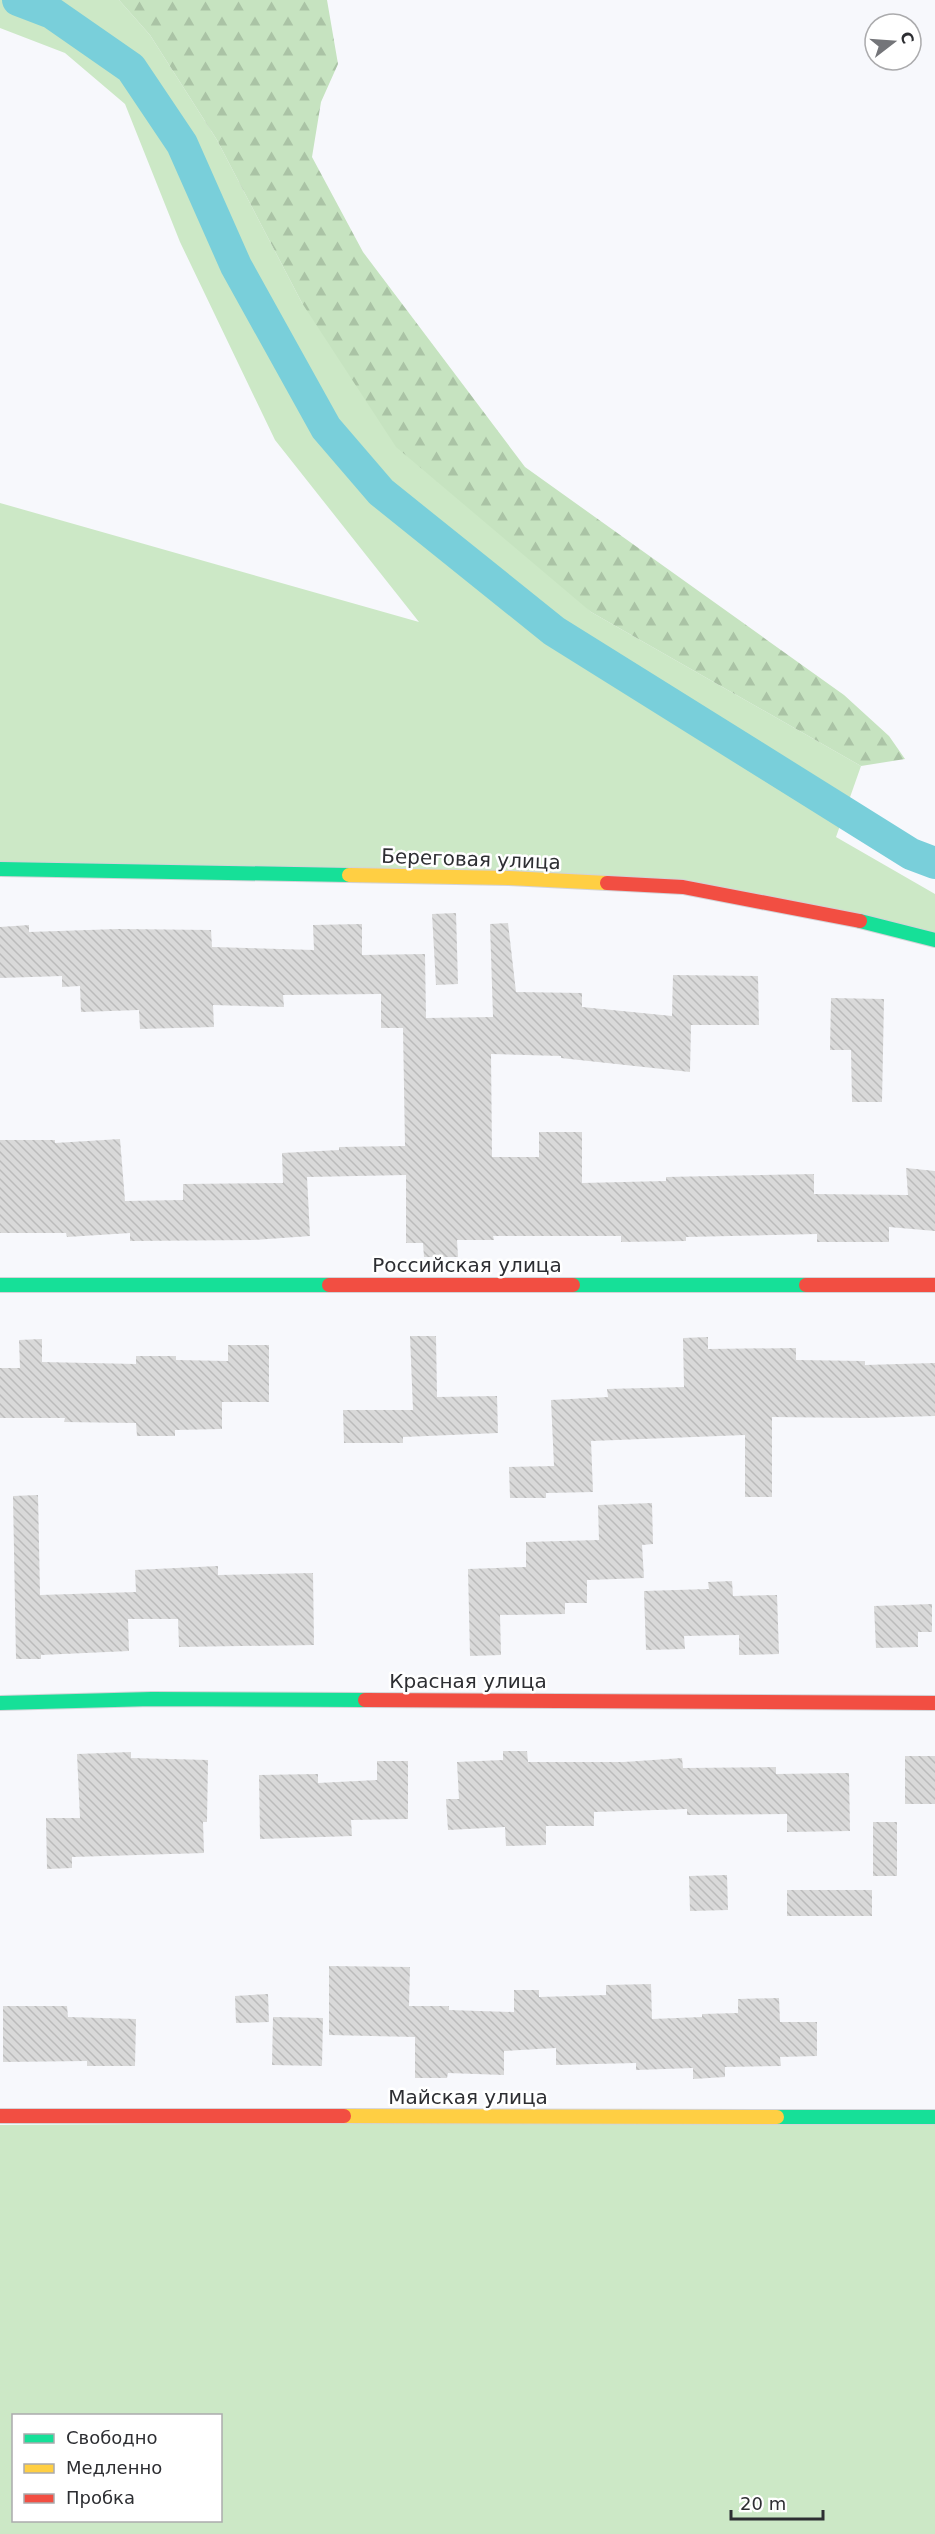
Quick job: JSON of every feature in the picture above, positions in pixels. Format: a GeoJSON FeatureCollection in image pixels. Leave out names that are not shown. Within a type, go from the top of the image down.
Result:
{"type":"FeatureCollection","features":[{"type":"Feature","properties":{"kind":"street","name":"Береговая улица"},"geometry":{"type":"LineString","coordinates":[[0,869],[509,878],[683,887],[870,923],[935,940]]}},
{"type":"Feature","properties":{"kind":"street","name":"Российская улица"},"geometry":{"type":"LineString","coordinates":[[0,1285],[935,1285]]}},
{"type":"Feature","properties":{"kind":"street","name":"Красная улица"},"geometry":{"type":"LineString","coordinates":[[0,1702],[164,1699],[935,1703]]}},
{"type":"Feature","properties":{"kind":"street","name":"Майская улица"},"geometry":{"type":"LineString","coordinates":[[0,2116],[935,2117]]}},
{"type":"Feature","properties":{"kind":"green space"},"geometry":{"type":"Polygon","coordinates":[[[0,0],[119,0],[150,35],[217,140],[302,303],[591,612],[861,766],[836,837],[935,894],[935,940],[683,887],[0,869],[0,503],[419,622],[275,440],[180,242],[125,104],[65,53],[0,28],[0,0]]]}},
{"type":"Feature","properties":{"kind":"green space"},"geometry":{"type":"Polygon","coordinates":[[[119,0],[327,0],[338,64],[321,102],[312,157],[363,252],[525,467],[844,695],[889,736],[905,759],[861,766],[591,612],[396,447],[302,303],[217,140],[150,35],[119,0]]]}},
{"type":"Feature","properties":{"kind":"green space"},"geometry":{"type":"Polygon","coordinates":[[[935,2119],[935,2534],[0,2534],[0,2125],[935,2119]]]}},
{"type":"Feature","properties":{"kind":"building"},"geometry":{"type":"Polygon","coordinates":[[[456,913],[458,984],[436,985],[432,914],[456,913]]]}},
{"type":"Feature","properties":{"kind":"building"},"geometry":{"type":"Polygon","coordinates":[[[508,923],[516,992],[582,993],[582,1007],[672,1016],[673,975],[758,976],[759,1025],[691,1025],[690,1072],[561,1058],[561,1056],[491,1054],[492,1157],[539,1157],[539,1132],[582,1132],[582,1183],[666,1181],[666,1177],[814,1174],[814,1194],[908,1195],[906,1168],[935,1171],[935,1231],[889,1227],[889,1242],[817,1242],[817,1234],[686,1237],[686,1241],[621,1242],[621,1236],[493,1236],[494,1240],[457,1240],[458,1257],[424,1257],[423,1243],[406,1243],[406,1175],[307,1177],[310,1236],[253,1240],[130,1241],[130,1233],[67,1237],[66,1233],[0,1233],[0,1140],[55,1140],[55,1143],[120,1139],[125,1201],[183,1200],[183,1184],[283,1183],[282,1153],[339,1150],[339,1147],[405,1146],[403,1028],[381,1028],[381,994],[283,995],[284,1007],[213,1005],[214,1027],[140,1029],[139,1010],[81,1012],[80,986],[62,987],[62,976],[0,978],[0,927],[29,925],[29,932],[118,929],[211,930],[212,947],[314,950],[313,925],[362,924],[362,955],[425,954],[426,1018],[493,1017],[490,924],[508,923]]]}},
{"type":"Feature","properties":{"kind":"building"},"geometry":{"type":"Polygon","coordinates":[[[831,998],[884,999],[882,1102],[852,1102],[851,1050],[830,1050],[831,998]]]}},
{"type":"Feature","properties":{"kind":"building"},"geometry":{"type":"Polygon","coordinates":[[[410,1336],[436,1336],[437,1397],[497,1396],[498,1433],[403,1437],[403,1443],[344,1443],[343,1410],[413,1410],[410,1336]]]}},
{"type":"Feature","properties":{"kind":"building"},"geometry":{"type":"Polygon","coordinates":[[[708,1337],[708,1349],[796,1348],[796,1360],[865,1361],[865,1365],[935,1363],[935,1416],[772,1417],[772,1497],[745,1497],[745,1435],[591,1441],[593,1492],[546,1493],[546,1498],[510,1498],[509,1467],[554,1466],[551,1400],[608,1397],[607,1389],[684,1387],[683,1338],[708,1337]]]}},
{"type":"Feature","properties":{"kind":"building"},"geometry":{"type":"Polygon","coordinates":[[[42,1339],[42,1362],[136,1364],[136,1356],[176,1356],[176,1360],[228,1361],[228,1345],[269,1345],[269,1402],[222,1402],[222,1429],[175,1430],[175,1436],[137,1436],[136,1423],[64,1422],[65,1418],[0,1418],[0,1368],[20,1368],[19,1340],[42,1339]]]}},
{"type":"Feature","properties":{"kind":"building"},"geometry":{"type":"Polygon","coordinates":[[[38,1495],[40,1595],[136,1592],[135,1570],[218,1566],[218,1575],[313,1573],[314,1645],[179,1647],[178,1619],[128,1619],[129,1651],[41,1655],[41,1659],[16,1659],[13,1496],[38,1495]]]}},
{"type":"Feature","properties":{"kind":"building"},"geometry":{"type":"Polygon","coordinates":[[[652,1503],[653,1544],[642,1545],[644,1578],[587,1580],[587,1603],[565,1603],[565,1614],[500,1615],[501,1655],[470,1656],[468,1569],[526,1567],[526,1542],[599,1540],[598,1505],[652,1503]]]}},
{"type":"Feature","properties":{"kind":"building"},"geometry":{"type":"Polygon","coordinates":[[[732,1581],[733,1596],[777,1595],[779,1654],[739,1655],[739,1635],[684,1636],[685,1649],[646,1650],[644,1591],[709,1589],[708,1582],[732,1581]]]}},
{"type":"Feature","properties":{"kind":"building"},"geometry":{"type":"Polygon","coordinates":[[[932,1604],[932,1632],[918,1632],[918,1647],[876,1648],[874,1606],[932,1604]]]}},
{"type":"Feature","properties":{"kind":"building"},"geometry":{"type":"Polygon","coordinates":[[[503,1751],[527,1751],[528,1762],[624,1762],[682,1758],[683,1768],[776,1767],[776,1774],[849,1773],[850,1831],[787,1832],[787,1814],[687,1815],[687,1809],[594,1812],[594,1826],[546,1826],[546,1845],[506,1846],[505,1827],[448,1830],[446,1799],[459,1799],[457,1762],[503,1760],[503,1751]]]}},
{"type":"Feature","properties":{"kind":"building"},"geometry":{"type":"Polygon","coordinates":[[[131,1752],[131,1758],[208,1760],[207,1822],[203,1822],[204,1853],[72,1857],[72,1868],[47,1869],[46,1818],[80,1818],[77,1754],[131,1752]]]}},
{"type":"Feature","properties":{"kind":"building"},"geometry":{"type":"Polygon","coordinates":[[[905,1756],[935,1756],[935,1804],[905,1804],[905,1756]]]}},
{"type":"Feature","properties":{"kind":"building"},"geometry":{"type":"Polygon","coordinates":[[[377,1761],[408,1761],[408,1819],[351,1820],[352,1836],[260,1839],[259,1775],[318,1774],[318,1783],[377,1780],[377,1761]]]}},
{"type":"Feature","properties":{"kind":"building"},"geometry":{"type":"Polygon","coordinates":[[[873,1822],[897,1822],[897,1876],[873,1876],[873,1822]]]}},
{"type":"Feature","properties":{"kind":"building"},"geometry":{"type":"Polygon","coordinates":[[[727,1875],[728,1910],[690,1911],[689,1876],[727,1875]]]}},
{"type":"Feature","properties":{"kind":"building"},"geometry":{"type":"Polygon","coordinates":[[[787,1890],[872,1890],[872,1916],[787,1916],[787,1890]]]}},
{"type":"Feature","properties":{"kind":"building"},"geometry":{"type":"Polygon","coordinates":[[[329,1966],[410,1967],[409,2006],[449,2006],[449,2010],[514,2012],[514,1990],[539,1990],[539,1997],[606,1995],[606,1985],[651,1984],[652,2019],[738,2013],[738,1999],[779,1998],[780,2022],[817,2022],[817,2056],[780,2057],[781,2066],[725,2067],[725,2077],[693,2079],[693,2068],[636,2070],[636,2063],[556,2065],[556,2048],[504,2051],[504,2075],[448,2073],[447,2078],[415,2078],[415,2037],[329,2035],[329,1966]]]}},
{"type":"Feature","properties":{"kind":"building"},"geometry":{"type":"Polygon","coordinates":[[[268,1994],[269,2022],[236,2023],[235,1996],[268,1994]]]}},
{"type":"Feature","properties":{"kind":"building"},"geometry":{"type":"Polygon","coordinates":[[[3,2006],[67,2006],[68,2017],[136,2019],[135,2066],[87,2066],[87,2061],[3,2062],[3,2006]]]}},
{"type":"Feature","properties":{"kind":"building"},"geometry":{"type":"Polygon","coordinates":[[[273,2017],[323,2018],[322,2066],[272,2065],[273,2017]]]}},
{"type":"Feature","properties":{"kind":"waterway"},"geometry":{"type":"LineString","coordinates":[[18,0],[52,13],[131,68],[182,144],[236,266],[326,428],[381,492],[554,631],[911,854],[935,863]]}},
{"type":"Feature","properties":{"kind":"traffic: fast"},"geometry":{"type":"LineString","coordinates":[[0,869],[349,875]]}},
{"type":"Feature","properties":{"kind":"traffic: fast"},"geometry":{"type":"LineString","coordinates":[[860,921],[935,940]]}},
{"type":"Feature","properties":{"kind":"traffic: fast"},"geometry":{"type":"LineString","coordinates":[[0,1285],[329,1285]]}},
{"type":"Feature","properties":{"kind":"traffic: fast"},"geometry":{"type":"LineString","coordinates":[[573,1285],[806,1285]]}},
{"type":"Feature","properties":{"kind":"traffic: fast"},"geometry":{"type":"LineString","coordinates":[[0,1703],[152,1699],[365,1700]]}},
{"type":"Feature","properties":{"kind":"traffic: fast"},"geometry":{"type":"LineString","coordinates":[[777,2117],[935,2117]]}},
{"type":"Feature","properties":{"kind":"traffic: slow"},"geometry":{"type":"LineString","coordinates":[[349,875],[509,878],[607,883]]}},
{"type":"Feature","properties":{"kind":"traffic: slow"},"geometry":{"type":"LineString","coordinates":[[344,2116],[777,2117]]}},
{"type":"Feature","properties":{"kind":"traffic: jam"},"geometry":{"type":"LineString","coordinates":[[607,883],[683,887],[860,921]]}},
{"type":"Feature","properties":{"kind":"traffic: jam"},"geometry":{"type":"LineString","coordinates":[[329,1285],[573,1285]]}},
{"type":"Feature","properties":{"kind":"traffic: jam"},"geometry":{"type":"LineString","coordinates":[[806,1285],[935,1285]]}},
{"type":"Feature","properties":{"kind":"traffic: jam"},"geometry":{"type":"LineString","coordinates":[[365,1700],[935,1703]]}},
{"type":"Feature","properties":{"kind":"traffic: jam"},"geometry":{"type":"LineString","coordinates":[[0,2116],[344,2116]]}}]}
